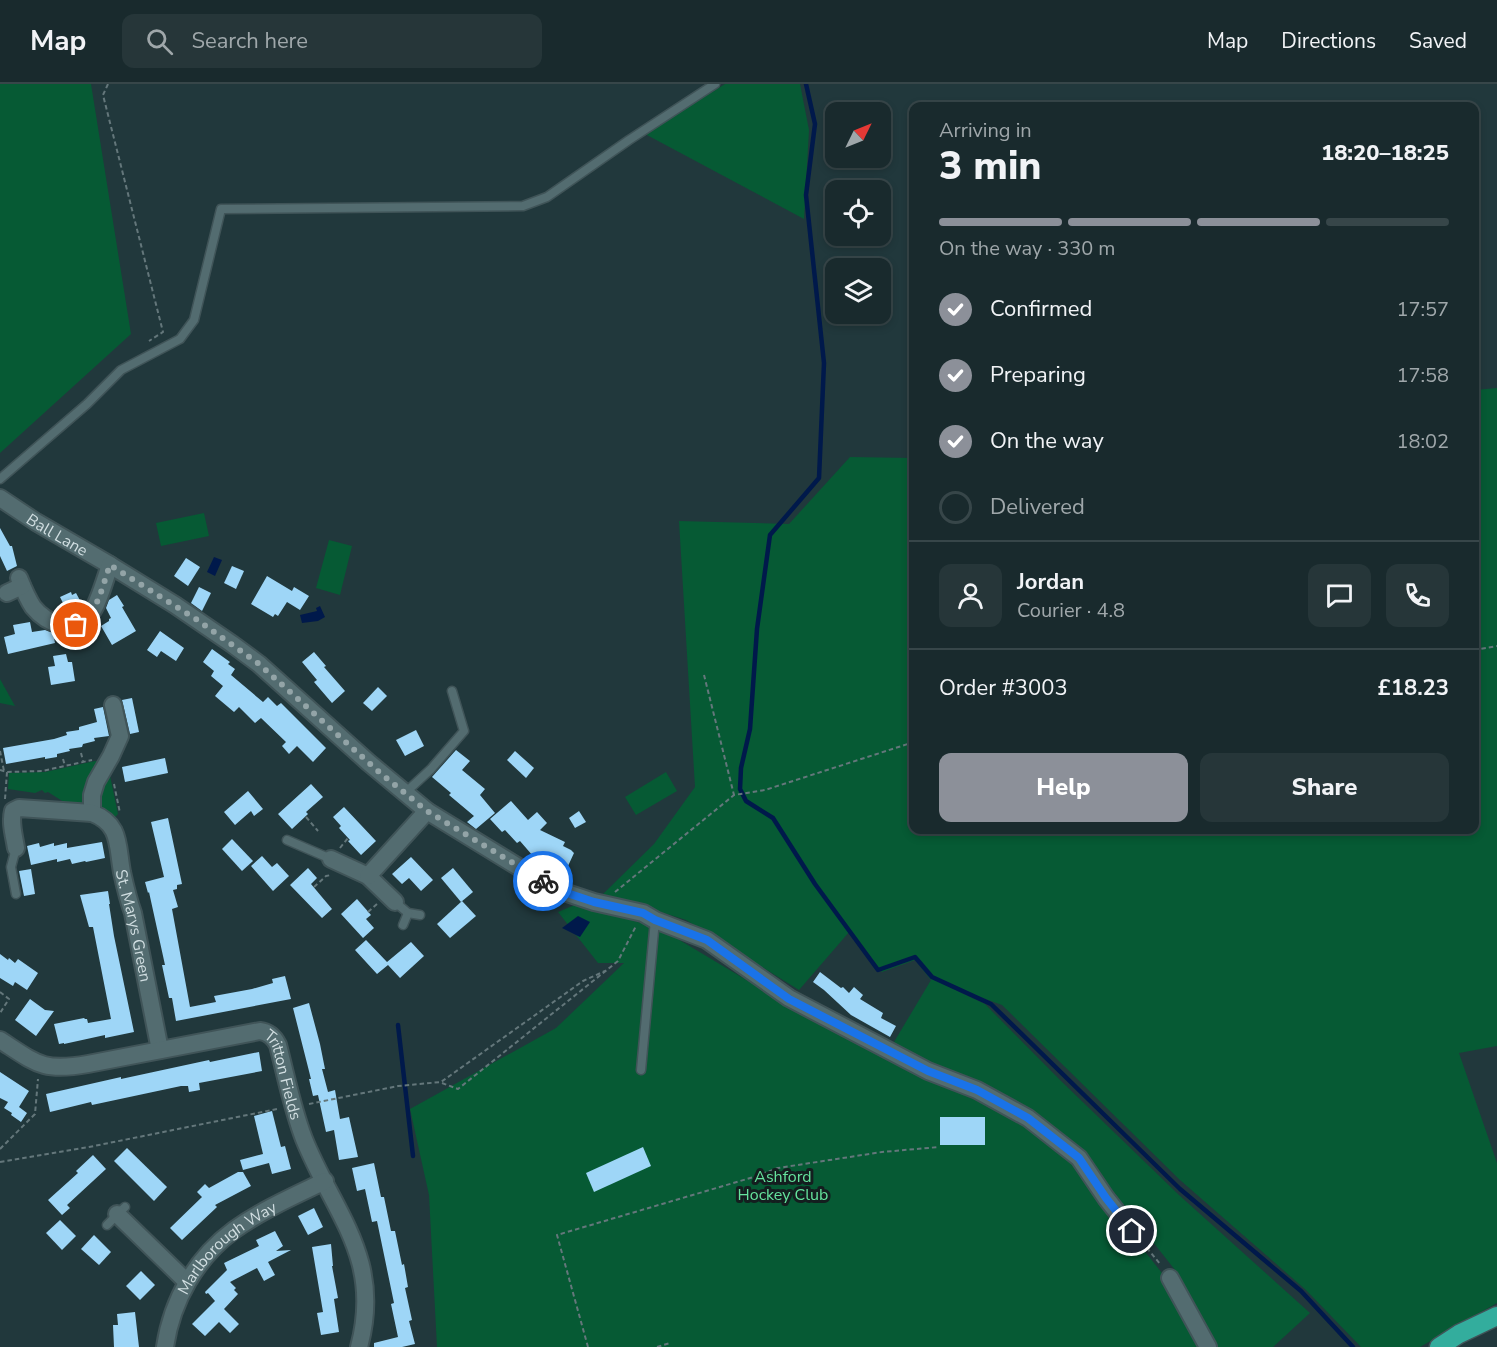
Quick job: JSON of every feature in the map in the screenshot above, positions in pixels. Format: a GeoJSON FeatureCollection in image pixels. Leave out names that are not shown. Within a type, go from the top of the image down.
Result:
{"type":"FeatureCollection","features":[{"type":"Feature","properties":{"kind":"highway"},"geometry":{"type":"LineString","coordinates":[[1439,1347],[1459,1334],[1497,1316]]}},
{"type":"Feature","properties":{"kind":"street","name":"Ball Lane"},"geometry":{"type":"LineString","coordinates":[[0,498],[196,619],[259,664],[368,762],[427,811],[525,871],[564,892],[649,916],[707,940],[789,999],[928,1071],[977,1090],[1028,1118],[1079,1158],[1132,1231]]}},
{"type":"Feature","properties":{"kind":"street"},"geometry":{"type":"LineString","coordinates":[[16,586],[43,616],[61,625],[73,626],[84,621],[91,614],[110,565]]}},
{"type":"Feature","properties":{"kind":"street"},"geometry":{"type":"LineString","coordinates":[[92,813],[94,787],[120,736],[113,705]]}},
{"type":"Feature","properties":{"kind":"street"},"geometry":{"type":"LineString","coordinates":[[16,848],[12,822],[16,808],[92,813],[102,817],[113,829]]}},
{"type":"Feature","properties":{"kind":"street"},"geometry":{"type":"LineString","coordinates":[[368,876],[427,811]]}},
{"type":"Feature","properties":{"kind":"street","name":"St. Marys Green"},"geometry":{"type":"LineString","coordinates":[[113,829],[120,852],[127,896],[133,913],[160,1050]]}},
{"type":"Feature","properties":{"kind":"street"},"geometry":{"type":"LineString","coordinates":[[331,860],[368,876],[395,902]]}},
{"type":"Feature","properties":{"kind":"street","name":"Tritton Fields"},"geometry":{"type":"LineString","coordinates":[[0,1040],[39,1064],[67,1068],[266,1031],[278,1045],[305,1140],[357,1249],[365,1290],[365,1310],[359,1347]]}},
{"type":"Feature","properties":{"kind":"street","name":"Marlborough Way"},"geometry":{"type":"LineString","coordinates":[[165,1347],[176,1304],[187,1282],[203,1259],[219,1242],[233,1230],[269,1209],[325,1181]]}},
{"type":"Feature","properties":{"kind":"street"},"geometry":{"type":"LineString","coordinates":[[116,1215],[187,1282]]}},
{"type":"Feature","properties":{"kind":"street"},"geometry":{"type":"LineString","coordinates":[[1170,1278],[1208,1347]]}},
{"type":"Feature","properties":{"kind":"lane"},"geometry":{"type":"LineString","coordinates":[[0,479],[87,404],[121,370],[180,339],[194,320],[221,209],[523,206],[548,197],[629,140],[715,84]]}},
{"type":"Feature","properties":{"kind":"lane"},"geometry":{"type":"LineString","coordinates":[[405,793],[464,731],[452,691]]}},
{"type":"Feature","properties":{"kind":"lane"},"geometry":{"type":"LineString","coordinates":[[287,840],[331,860]]}},
{"type":"Feature","properties":{"kind":"lane"},"geometry":{"type":"LineString","coordinates":[[16,848],[11,867],[16,894]]}},
{"type":"Feature","properties":{"kind":"lane"},"geometry":{"type":"LineString","coordinates":[[395,902],[408,914],[420,915]]}},
{"type":"Feature","properties":{"kind":"lane"},"geometry":{"type":"LineString","coordinates":[[403,926],[408,914]]}},
{"type":"Feature","properties":{"kind":"lane"},"geometry":{"type":"LineString","coordinates":[[641,1070],[649,916]]}},
{"type":"Feature","properties":{"kind":"path"},"geometry":{"type":"LineString","coordinates":[[108,84],[103,95],[163,332],[144,346]]}},
{"type":"Feature","properties":{"kind":"path"},"geometry":{"type":"LineString","coordinates":[[1479,649],[1497,646]]}},
{"type":"Feature","properties":{"kind":"path"},"geometry":{"type":"LineString","coordinates":[[704,675],[736,795]]}},
{"type":"Feature","properties":{"kind":"path"},"geometry":{"type":"LineString","coordinates":[[602,903],[736,795],[765,790],[909,744]]}},
{"type":"Feature","properties":{"kind":"path"},"geometry":{"type":"LineString","coordinates":[[0,751],[5,772],[5,800]]}},
{"type":"Feature","properties":{"kind":"path"},"geometry":{"type":"LineString","coordinates":[[81,753],[83,762]]}},
{"type":"Feature","properties":{"kind":"path"},"geometry":{"type":"LineString","coordinates":[[63,759],[65,766]]}},
{"type":"Feature","properties":{"kind":"path"},"geometry":{"type":"LineString","coordinates":[[0,770],[5,772],[45,770],[95,760],[111,772],[121,816],[113,829]]}},
{"type":"Feature","properties":{"kind":"path"},"geometry":{"type":"LineString","coordinates":[[51,764],[52,769]]}},
{"type":"Feature","properties":{"kind":"path"},"geometry":{"type":"LineString","coordinates":[[44,765],[45,770]]}},
{"type":"Feature","properties":{"kind":"path"},"geometry":{"type":"LineString","coordinates":[[0,786],[6,786]]}},
{"type":"Feature","properties":{"kind":"path"},"geometry":{"type":"LineString","coordinates":[[306,817],[318,831]]}},
{"type":"Feature","properties":{"kind":"path"},"geometry":{"type":"LineString","coordinates":[[314,887],[326,876],[337,877]]}},
{"type":"Feature","properties":{"kind":"path"},"geometry":{"type":"LineString","coordinates":[[0,1162],[398,1086],[441,1082],[458,1089],[618,961],[649,916]]}},
{"type":"Feature","properties":{"kind":"path"},"geometry":{"type":"LineString","coordinates":[[441,1082],[583,981],[605,971]]}},
{"type":"Feature","properties":{"kind":"path"},"geometry":{"type":"LineString","coordinates":[[0,992],[9,999],[0,1013]]}},
{"type":"Feature","properties":{"kind":"path"},"geometry":{"type":"LineString","coordinates":[[0,1149],[35,1114],[39,1064]]}},
{"type":"Feature","properties":{"kind":"path"},"geometry":{"type":"LineString","coordinates":[[588,1347],[557,1235],[758,1176],[778,1168],[882,1152],[939,1147]]}},
{"type":"Feature","properties":{"kind":"path"},"geometry":{"type":"LineString","coordinates":[[1132,1231],[1152,1252],[1170,1278]]}},
{"type":"Feature","properties":{"kind":"path"},"geometry":{"type":"LineString","coordinates":[[657,1347],[670,1343]]}},
{"type":"Feature","properties":{"kind":"green space"},"geometry":{"type":"Polygon","coordinates":[[[0,84],[91,84],[131,334],[0,453],[0,84]]]}},
{"type":"Feature","properties":{"kind":"green space"},"geometry":{"type":"Polygon","coordinates":[[[725,84],[800,84],[809,130],[804,219],[645,134],[725,84]]]}},
{"type":"Feature","properties":{"kind":"green space"},"geometry":{"type":"Polygon","coordinates":[[[1497,388],[1497,1046],[1459,1053],[1497,1163],[1497,1303],[1420,1347],[1361,1347],[1306,1290],[1180,1180],[1002,1005],[941,983],[985,1004],[1179,1195],[1310,1313],[1273,1347],[1217,1347],[1175,1270],[1086,1157],[1029,1109],[891,1047],[931,980],[915,960],[882,972],[850,931],[799,990],[686,920],[603,894],[654,844],[695,787],[679,521],[789,524],[850,457],[909,458],[909,834],[1479,834],[1479,390],[1497,388]]]}},
{"type":"Feature","properties":{"kind":"green space"},"geometry":{"type":"Polygon","coordinates":[[[204,513],[209,536],[161,546],[156,523],[204,513]]]}},
{"type":"Feature","properties":{"kind":"green space"},"geometry":{"type":"Polygon","coordinates":[[[329,540],[352,546],[340,595],[316,588],[329,540]]]}},
{"type":"Feature","properties":{"kind":"green space"},"geometry":{"type":"Polygon","coordinates":[[[0,679],[15,706],[0,703],[0,679]]]}},
{"type":"Feature","properties":{"kind":"green space"},"geometry":{"type":"Polygon","coordinates":[[[99,762],[87,805],[67,804],[42,790],[35,793],[8,789],[9,773],[45,772],[99,762]]]}},
{"type":"Feature","properties":{"kind":"green space"},"geometry":{"type":"Polygon","coordinates":[[[109,771],[118,814],[114,818],[99,808],[97,791],[109,771]]]}},
{"type":"Feature","properties":{"kind":"green space"},"geometry":{"type":"Polygon","coordinates":[[[666,772],[677,791],[636,815],[625,797],[666,772]]]}},
{"type":"Feature","properties":{"kind":"green space","name":"Ashford Hockey Club"},"geometry":{"type":"Polygon","coordinates":[[[577,904],[661,929],[825,1027],[1014,1119],[1072,1160],[1162,1273],[1202,1347],[437,1347],[429,1195],[410,1109],[556,1028],[624,963],[598,963],[558,912],[577,904]]]}},
{"type":"Feature","properties":{"kind":"water"},"geometry":{"type":"Polygon","coordinates":[[[214,557],[222,560],[215,576],[207,572],[214,557]]]}},
{"type":"Feature","properties":{"kind":"water"},"geometry":{"type":"Polygon","coordinates":[[[320,606],[325,617],[318,621],[302,623],[300,615],[317,611],[316,608],[320,606]]]}},
{"type":"Feature","properties":{"kind":"water"},"geometry":{"type":"Polygon","coordinates":[[[578,916],[590,922],[580,937],[562,928],[578,916]]]}},
{"type":"Feature","properties":{"kind":"building"},"geometry":{"type":"Polygon","coordinates":[[[0,528],[12,546],[17,566],[7,571],[0,556],[0,528]]]}},
{"type":"Feature","properties":{"kind":"building"},"geometry":{"type":"Polygon","coordinates":[[[186,558],[200,567],[188,586],[174,576],[186,558]]]}},
{"type":"Feature","properties":{"kind":"building"},"geometry":{"type":"Polygon","coordinates":[[[232,566],[244,571],[236,589],[224,583],[232,566]]]}},
{"type":"Feature","properties":{"kind":"building"},"geometry":{"type":"Polygon","coordinates":[[[267,576],[292,591],[294,587],[309,596],[300,610],[287,602],[278,616],[275,614],[273,617],[251,604],[267,576]]]}},
{"type":"Feature","properties":{"kind":"building"},"geometry":{"type":"Polygon","coordinates":[[[199,587],[211,593],[202,611],[191,603],[199,587]]]}},
{"type":"Feature","properties":{"kind":"building"},"geometry":{"type":"Polygon","coordinates":[[[71,592],[72,595],[76,593],[83,606],[68,613],[60,597],[71,592]]]}},
{"type":"Feature","properties":{"kind":"building"},"geometry":{"type":"Polygon","coordinates":[[[117,595],[136,631],[112,645],[101,626],[111,618],[106,608],[109,600],[117,595]]]}},
{"type":"Feature","properties":{"kind":"building"},"geometry":{"type":"Polygon","coordinates":[[[30,622],[32,632],[45,630],[53,633],[55,643],[8,654],[4,637],[15,634],[13,625],[30,622]]]}},
{"type":"Feature","properties":{"kind":"building"},"geometry":{"type":"Polygon","coordinates":[[[160,631],[184,648],[176,661],[161,651],[157,657],[147,650],[160,631]]]}},
{"type":"Feature","properties":{"kind":"building"},"geometry":{"type":"Polygon","coordinates":[[[212,649],[230,662],[228,664],[235,669],[231,675],[263,702],[268,697],[277,706],[281,703],[326,748],[313,762],[297,746],[289,754],[282,746],[286,742],[261,718],[255,723],[239,707],[234,712],[215,696],[223,686],[211,676],[214,671],[203,662],[212,649]]]}},
{"type":"Feature","properties":{"kind":"building"},"geometry":{"type":"Polygon","coordinates":[[[314,652],[345,691],[332,703],[314,682],[317,680],[302,662],[314,652]]]}},
{"type":"Feature","properties":{"kind":"building"},"geometry":{"type":"Polygon","coordinates":[[[66,654],[68,662],[72,662],[75,681],[51,685],[48,667],[55,666],[53,656],[66,654]]]}},
{"type":"Feature","properties":{"kind":"building"},"geometry":{"type":"Polygon","coordinates":[[[378,687],[387,696],[372,711],[363,703],[378,687]]]}},
{"type":"Feature","properties":{"kind":"building"},"geometry":{"type":"Polygon","coordinates":[[[132,698],[139,732],[130,734],[122,700],[132,698]]]}},
{"type":"Feature","properties":{"kind":"building"},"geometry":{"type":"Polygon","coordinates":[[[103,707],[109,736],[94,738],[95,741],[57,754],[57,757],[6,764],[3,748],[67,735],[66,732],[79,730],[79,727],[97,722],[94,709],[103,707]]]}},
{"type":"Feature","properties":{"kind":"building"},"geometry":{"type":"Polygon","coordinates":[[[416,730],[424,746],[405,756],[396,740],[416,730]]]}},
{"type":"Feature","properties":{"kind":"building"},"geometry":{"type":"Polygon","coordinates":[[[456,750],[470,761],[462,770],[485,789],[480,795],[495,813],[476,829],[467,822],[474,816],[432,777],[456,750]]]}},
{"type":"Feature","properties":{"kind":"building"},"geometry":{"type":"Polygon","coordinates":[[[515,751],[534,768],[526,778],[507,760],[515,751]]]}},
{"type":"Feature","properties":{"kind":"building"},"geometry":{"type":"Polygon","coordinates":[[[165,758],[168,773],[125,782],[122,767],[165,758]]]}},
{"type":"Feature","properties":{"kind":"building"},"geometry":{"type":"Polygon","coordinates":[[[311,784],[323,797],[292,829],[278,814],[311,784]]]}},
{"type":"Feature","properties":{"kind":"building"},"geometry":{"type":"Polygon","coordinates":[[[248,791],[263,809],[254,816],[251,811],[235,825],[224,812],[248,791]]]}},
{"type":"Feature","properties":{"kind":"building"},"geometry":{"type":"Polygon","coordinates":[[[511,801],[528,820],[537,812],[547,823],[540,830],[565,842],[563,846],[574,853],[568,866],[557,860],[550,873],[530,862],[533,856],[520,841],[517,843],[505,830],[502,832],[490,819],[511,801]]]}},
{"type":"Feature","properties":{"kind":"building"},"geometry":{"type":"Polygon","coordinates":[[[344,807],[376,841],[361,855],[348,841],[350,840],[333,817],[344,807]]]}},
{"type":"Feature","properties":{"kind":"building"},"geometry":{"type":"Polygon","coordinates":[[[579,811],[586,822],[575,828],[569,818],[579,811]]]}},
{"type":"Feature","properties":{"kind":"building"},"geometry":{"type":"Polygon","coordinates":[[[168,818],[182,884],[177,885],[177,889],[173,890],[178,907],[172,909],[190,1007],[216,1002],[214,996],[252,989],[273,983],[272,979],[285,976],[291,999],[176,1021],[172,998],[169,998],[162,965],[165,965],[145,882],[164,877],[151,822],[168,818]]]}},
{"type":"Feature","properties":{"kind":"building"},"geometry":{"type":"Polygon","coordinates":[[[232,839],[253,861],[242,871],[222,849],[232,839]]]}},
{"type":"Feature","properties":{"kind":"building"},"geometry":{"type":"Polygon","coordinates":[[[102,842],[105,858],[72,864],[70,859],[57,862],[57,859],[31,865],[27,846],[39,843],[40,847],[54,843],[54,846],[67,843],[67,848],[102,842]]]}},
{"type":"Feature","properties":{"kind":"building"},"geometry":{"type":"Polygon","coordinates":[[[262,856],[272,867],[277,863],[289,876],[273,891],[251,866],[262,856]]]}},
{"type":"Feature","properties":{"kind":"building"},"geometry":{"type":"Polygon","coordinates":[[[411,857],[433,880],[421,891],[409,878],[402,884],[392,874],[411,857]]]}},
{"type":"Feature","properties":{"kind":"building"},"geometry":{"type":"Polygon","coordinates":[[[308,868],[317,878],[311,884],[332,909],[322,918],[290,885],[308,868]]]}},
{"type":"Feature","properties":{"kind":"building"},"geometry":{"type":"Polygon","coordinates":[[[453,868],[473,892],[461,902],[441,878],[453,868]]]}},
{"type":"Feature","properties":{"kind":"building"},"geometry":{"type":"Polygon","coordinates":[[[31,869],[35,894],[24,896],[19,871],[31,869]]]}},
{"type":"Feature","properties":{"kind":"building"},"geometry":{"type":"Polygon","coordinates":[[[108,891],[114,936],[134,1032],[59,1044],[54,1024],[84,1018],[88,1023],[111,1019],[93,927],[89,927],[80,895],[108,891]]]}},
{"type":"Feature","properties":{"kind":"building"},"geometry":{"type":"Polygon","coordinates":[[[357,899],[371,915],[366,919],[374,928],[363,938],[341,914],[357,899]]]}},
{"type":"Feature","properties":{"kind":"building"},"geometry":{"type":"Polygon","coordinates":[[[462,901],[476,916],[450,938],[437,924],[462,901]]]}},
{"type":"Feature","properties":{"kind":"building"},"geometry":{"type":"Polygon","coordinates":[[[366,940],[387,962],[411,942],[424,956],[400,978],[388,965],[377,974],[355,950],[366,940]]]}},
{"type":"Feature","properties":{"kind":"building"},"geometry":{"type":"Polygon","coordinates":[[[0,954],[15,963],[18,959],[38,973],[27,990],[15,982],[13,986],[0,978],[0,954]]]}},
{"type":"Feature","properties":{"kind":"building"},"geometry":{"type":"Polygon","coordinates":[[[820,972],[849,993],[854,987],[863,995],[860,999],[883,1013],[881,1018],[896,1026],[890,1037],[851,1015],[813,982],[820,972]]]}},
{"type":"Feature","properties":{"kind":"building"},"geometry":{"type":"Polygon","coordinates":[[[30,999],[45,1010],[54,1011],[36,1036],[15,1020],[30,999]]]}},
{"type":"Feature","properties":{"kind":"building"},"geometry":{"type":"Polygon","coordinates":[[[309,1003],[320,1044],[325,1069],[322,1069],[328,1092],[335,1090],[340,1119],[349,1117],[358,1157],[339,1160],[334,1130],[326,1132],[318,1095],[313,1096],[309,1079],[311,1079],[293,1008],[309,1003]]]}},
{"type":"Feature","properties":{"kind":"building"},"geometry":{"type":"Polygon","coordinates":[[[259,1052],[262,1071],[199,1083],[200,1090],[189,1092],[188,1086],[181,1086],[92,1105],[91,1102],[50,1112],[46,1094],[121,1077],[121,1079],[259,1052]]]}},
{"type":"Feature","properties":{"kind":"building"},"geometry":{"type":"Polygon","coordinates":[[[0,1072],[29,1091],[19,1107],[27,1113],[21,1122],[4,1108],[8,1102],[0,1098],[0,1072]]]}},
{"type":"Feature","properties":{"kind":"building"},"geometry":{"type":"Polygon","coordinates":[[[272,1111],[281,1147],[285,1146],[291,1169],[272,1174],[269,1163],[243,1170],[240,1160],[263,1154],[254,1116],[272,1111]]]}},
{"type":"Feature","properties":{"kind":"building"},"geometry":{"type":"Polygon","coordinates":[[[940,1117],[985,1117],[985,1145],[940,1145],[940,1117]]]}},
{"type":"Feature","properties":{"kind":"building"},"geometry":{"type":"Polygon","coordinates":[[[643,1147],[651,1166],[594,1192],[586,1173],[643,1147]]]}},
{"type":"Feature","properties":{"kind":"building"},"geometry":{"type":"Polygon","coordinates":[[[127,1148],[167,1187],[154,1201],[114,1161],[127,1148]]]}},
{"type":"Feature","properties":{"kind":"building"},"geometry":{"type":"Polygon","coordinates":[[[93,1155],[106,1169],[67,1205],[70,1208],[62,1215],[48,1200],[78,1173],[76,1171],[93,1155]]]}},
{"type":"Feature","properties":{"kind":"building"},"geometry":{"type":"Polygon","coordinates":[[[374,1163],[391,1231],[395,1231],[408,1287],[405,1288],[412,1320],[409,1321],[415,1344],[402,1347],[374,1347],[374,1343],[398,1337],[391,1304],[394,1303],[377,1221],[372,1222],[365,1189],[357,1191],[352,1168],[374,1163]]]}},
{"type":"Feature","properties":{"kind":"building"},"geometry":{"type":"Polygon","coordinates":[[[238,1172],[243,1172],[251,1186],[215,1205],[217,1207],[182,1240],[170,1228],[202,1197],[197,1192],[205,1184],[209,1188],[238,1172]]]}},
{"type":"Feature","properties":{"kind":"building"},"geometry":{"type":"Polygon","coordinates":[[[314,1208],[323,1227],[308,1235],[298,1216],[314,1208]]]}},
{"type":"Feature","properties":{"kind":"building"},"geometry":{"type":"Polygon","coordinates":[[[60,1220],[76,1236],[62,1250],[46,1233],[60,1220]]]}},
{"type":"Feature","properties":{"kind":"building"},"geometry":{"type":"Polygon","coordinates":[[[275,1231],[283,1246],[276,1251],[291,1250],[268,1262],[275,1275],[264,1281],[257,1268],[230,1282],[238,1294],[224,1309],[239,1324],[230,1333],[219,1322],[205,1336],[192,1324],[215,1301],[205,1292],[227,1270],[224,1263],[259,1246],[256,1240],[275,1231]]]}},
{"type":"Feature","properties":{"kind":"building"},"geometry":{"type":"Polygon","coordinates":[[[94,1235],[111,1252],[99,1265],[81,1249],[94,1235]]]}},
{"type":"Feature","properties":{"kind":"building"},"geometry":{"type":"Polygon","coordinates":[[[331,1244],[332,1266],[338,1298],[334,1299],[339,1332],[321,1335],[317,1313],[323,1312],[312,1247],[331,1244]]]}},
{"type":"Feature","properties":{"kind":"building"},"geometry":{"type":"Polygon","coordinates":[[[141,1271],[155,1285],[140,1300],[126,1286],[141,1271]]]}},
{"type":"Feature","properties":{"kind":"building"},"geometry":{"type":"Polygon","coordinates":[[[135,1312],[139,1347],[114,1347],[113,1325],[118,1325],[117,1314],[135,1312]]]}},
{"type":"Feature","properties":{"kind":"waterway"},"geometry":{"type":"LineString","coordinates":[[806,84],[815,124],[806,195],[824,363],[819,478],[770,535],[757,629],[750,729],[741,768],[740,789],[746,801],[773,818],[815,884],[878,970],[915,957],[932,977],[991,1004],[1180,1189],[1301,1291],[1353,1347]]}},
{"type":"Feature","properties":{"kind":"waterway"},"geometry":{"type":"LineString","coordinates":[[398,1025],[413,1156]]}},
{"type":"Feature","properties":{"kind":"way so far"},"geometry":{"type":"LineString","coordinates":[[76,625],[93,612],[110,565],[196,619],[259,664],[379,772],[427,811],[543,881]]}},
{"type":"Feature","properties":{"kind":"route"},"geometry":{"type":"LineString","coordinates":[[543,881],[564,892],[594,902],[643,913],[707,940],[789,999],[928,1071],[977,1090],[1028,1118],[1079,1158],[1132,1231]]}}]}
